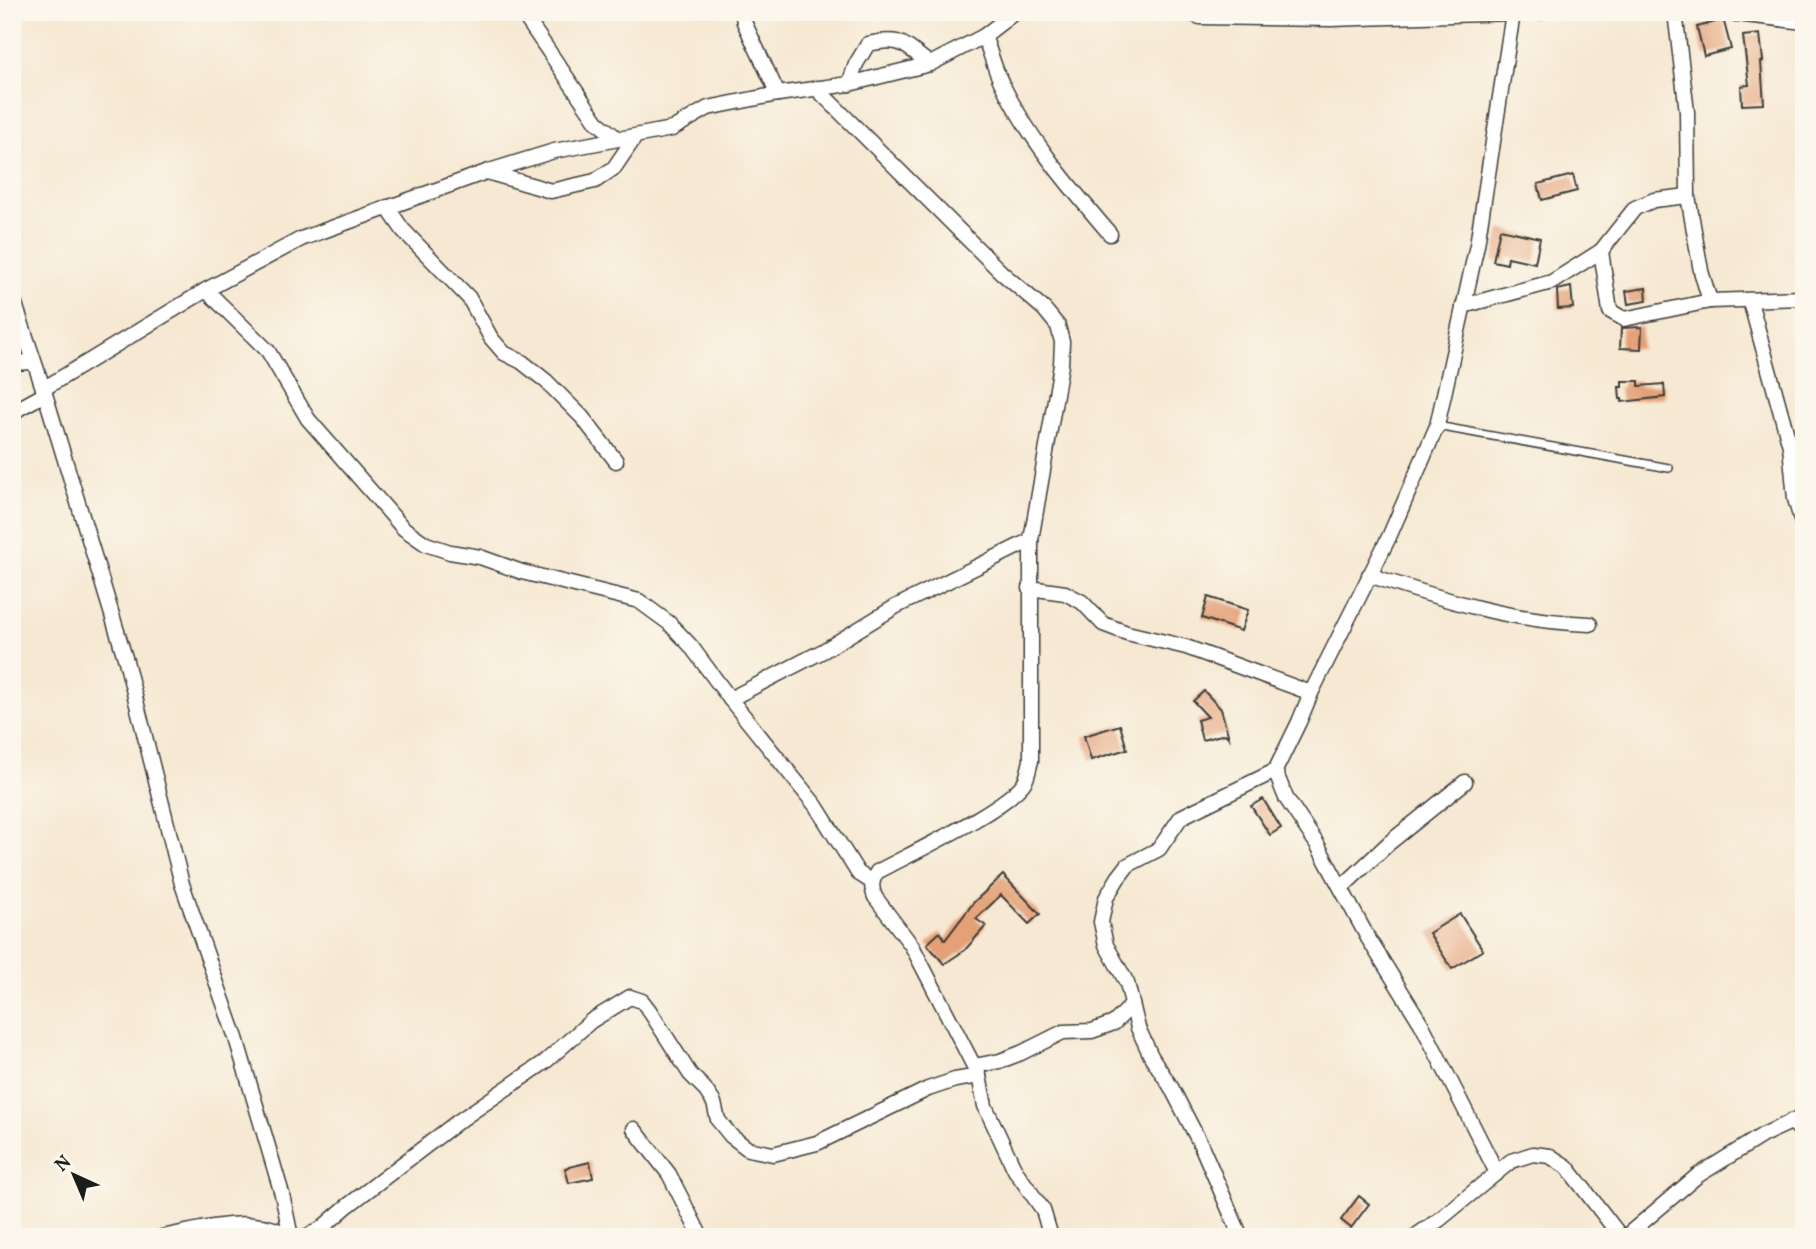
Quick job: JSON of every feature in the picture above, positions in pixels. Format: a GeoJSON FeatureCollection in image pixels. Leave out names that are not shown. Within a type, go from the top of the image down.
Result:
{"type":"FeatureCollection","features":[{"type":"Feature","properties":{"kind":"street"},"geometry":{"type":"LineString","coordinates":[[522,12],[597,122],[618,139]]}},
{"type":"Feature","properties":{"kind":"street"},"geometry":{"type":"LineString","coordinates":[[743,12],[744,22],[778,94]]}},
{"type":"Feature","properties":{"kind":"street"},"geometry":{"type":"LineString","coordinates":[[1188,12],[1200,17],[1331,19],[1541,12]]}},
{"type":"Feature","properties":{"kind":"street"},"geometry":{"type":"LineString","coordinates":[[1675,12],[1687,112],[1688,195],[1701,271],[1710,302]]}},
{"type":"Feature","properties":{"kind":"street"},"geometry":{"type":"LineString","coordinates":[[1721,12],[1747,13],[1804,22]]}},
{"type":"Feature","properties":{"kind":"street"},"geometry":{"type":"LineString","coordinates":[[1241,1237],[1201,1145],[1138,1028],[1127,983],[1106,945],[1101,922],[1106,898],[1128,865],[1159,849],[1181,817],[1275,771],[1389,537],[1437,426],[1477,245],[1513,13]]}},
{"type":"Feature","properties":{"kind":"street"},"geometry":{"type":"LineString","coordinates":[[12,416],[44,391],[206,290],[301,239],[387,206],[554,151],[672,128],[708,108],[849,84],[930,64],[984,36],[1008,15]]}},
{"type":"Feature","properties":{"kind":"street"},"geometry":{"type":"LineString","coordinates":[[984,36],[1000,80],[1025,125],[1058,173],[1110,234]]}},
{"type":"Feature","properties":{"kind":"street"},"geometry":{"type":"LineString","coordinates":[[849,84],[856,64],[868,44],[889,39],[903,44],[930,64]]}},
{"type":"Feature","properties":{"kind":"street"},"geometry":{"type":"LineString","coordinates":[[816,88],[972,244],[1044,309],[1058,326],[1062,342],[1061,365],[1031,540],[1031,761],[1026,780],[1014,794],[991,809],[877,872],[871,888],[912,946],[976,1071],[985,1106],[1016,1170],[1042,1210],[1051,1237]]}},
{"type":"Feature","properties":{"kind":"street"},"geometry":{"type":"LineString","coordinates":[[486,172],[551,191],[595,181],[614,168],[635,137]]}},
{"type":"Feature","properties":{"kind":"street"},"geometry":{"type":"LineString","coordinates":[[1463,306],[1552,282],[1601,251],[1635,208],[1654,200],[1688,195]]}},
{"type":"Feature","properties":{"kind":"street"},"geometry":{"type":"LineString","coordinates":[[387,206],[403,230],[469,298],[491,338],[504,353],[522,362],[564,399],[582,417],[616,461]]}},
{"type":"Feature","properties":{"kind":"street"},"geometry":{"type":"LineString","coordinates":[[1601,251],[1610,312],[1624,319],[1710,302],[1804,298]]}},
{"type":"Feature","properties":{"kind":"street"},"geometry":{"type":"LineString","coordinates":[[206,290],[268,351],[308,419],[403,528],[426,544],[450,552],[480,557],[522,572],[639,601],[669,624],[690,645],[817,806],[858,873],[872,880]]}},
{"type":"Feature","properties":{"kind":"street"},"geometry":{"type":"LineString","coordinates":[[12,295],[126,661],[182,884],[236,1038],[282,1194],[291,1237],[269,1226],[233,1225],[162,1237]]}},
{"type":"Feature","properties":{"kind":"street"},"geometry":{"type":"LineString","coordinates":[[1750,301],[1790,446],[1794,499],[1804,530]]}},
{"type":"Feature","properties":{"kind":"street"},"geometry":{"type":"LineString","coordinates":[[12,363],[33,362]]}},
{"type":"Feature","properties":{"kind":"street"},"geometry":{"type":"LineString","coordinates":[[730,699],[822,651],[895,607],[1031,540]]}},
{"type":"Feature","properties":{"kind":"street"},"geometry":{"type":"LineString","coordinates":[[1369,575],[1495,613],[1553,623],[1590,624]]}},
{"type":"Feature","properties":{"kind":"street"},"geometry":{"type":"LineString","coordinates":[[1030,588],[1065,593],[1082,602],[1103,624],[1127,633],[1186,647],[1311,693]]}},
{"type":"Feature","properties":{"kind":"street"},"geometry":{"type":"LineString","coordinates":[[1275,771],[1286,798],[1317,844],[1368,938],[1422,1025],[1497,1173]]}},
{"type":"Feature","properties":{"kind":"street"},"geometry":{"type":"LineString","coordinates":[[1341,888],[1389,843],[1465,782]]}},
{"type":"Feature","properties":{"kind":"street"},"geometry":{"type":"LineString","coordinates":[[307,1237],[456,1123],[545,1062],[590,1021],[630,997],[642,1001],[649,1010],[690,1074],[704,1088],[714,1104],[718,1120],[731,1136],[748,1149],[773,1154],[817,1143],[928,1089],[1021,1054],[1063,1032],[1092,1031],[1114,1023],[1132,1005]]}},
{"type":"Feature","properties":{"kind":"street"},"geometry":{"type":"LineString","coordinates":[[1414,1237],[1511,1161],[1532,1154],[1550,1156],[1567,1167],[1623,1237],[1697,1176],[1763,1135],[1797,1119],[1804,1135]]}},
{"type":"Feature","properties":{"kind":"street"},"geometry":{"type":"LineString","coordinates":[[634,1129],[670,1174],[701,1237]]}},
{"type":"Feature","properties":{"kind":"lane"},"geometry":{"type":"LineString","coordinates":[[1437,426],[1669,468]]}},
{"type":"Feature","properties":{"kind":"building"},"geometry":{"type":"Polygon","coordinates":[[[1724,22],[1731,49],[1704,56],[1697,27],[1724,22]]]}},
{"type":"Feature","properties":{"kind":"building"},"geometry":{"type":"Polygon","coordinates":[[[1760,34],[1764,104],[1742,105],[1741,86],[1749,85],[1743,36],[1760,34]]]}},
{"type":"Feature","properties":{"kind":"building"},"geometry":{"type":"Polygon","coordinates":[[[1573,175],[1577,191],[1542,200],[1538,184],[1573,175]]]}},
{"type":"Feature","properties":{"kind":"building"},"geometry":{"type":"Polygon","coordinates":[[[1500,229],[1540,238],[1535,263],[1508,257],[1507,264],[1493,261],[1500,229]]]}},
{"type":"Feature","properties":{"kind":"building"},"geometry":{"type":"Polygon","coordinates":[[[1571,287],[1573,308],[1558,309],[1557,290],[1571,287]]]}},
{"type":"Feature","properties":{"kind":"building"},"geometry":{"type":"Polygon","coordinates":[[[1646,288],[1647,301],[1628,304],[1626,291],[1646,288]]]}},
{"type":"Feature","properties":{"kind":"building"},"geometry":{"type":"Polygon","coordinates":[[[1642,327],[1641,349],[1620,348],[1621,328],[1642,327]]]}},
{"type":"Feature","properties":{"kind":"building"},"geometry":{"type":"Polygon","coordinates":[[[1622,381],[1639,381],[1639,386],[1664,384],[1665,397],[1622,402],[1619,387],[1622,387],[1622,381]]]}},
{"type":"Feature","properties":{"kind":"building"},"geometry":{"type":"Polygon","coordinates":[[[1208,597],[1248,610],[1241,631],[1202,618],[1208,597]]]}},
{"type":"Feature","properties":{"kind":"building"},"geometry":{"type":"Polygon","coordinates":[[[1204,691],[1221,709],[1229,738],[1225,734],[1202,740],[1197,720],[1208,717],[1193,701],[1204,691]]]}},
{"type":"Feature","properties":{"kind":"building"},"geometry":{"type":"Polygon","coordinates":[[[1120,725],[1127,749],[1091,760],[1084,736],[1120,725]]]}},
{"type":"Feature","properties":{"kind":"building"},"geometry":{"type":"Polygon","coordinates":[[[1263,799],[1281,828],[1270,835],[1251,806],[1263,799]]]}},
{"type":"Feature","properties":{"kind":"building"},"geometry":{"type":"Polygon","coordinates":[[[1003,875],[1040,914],[1029,924],[1001,895],[976,919],[986,926],[965,950],[944,964],[927,944],[940,932],[945,940],[974,902],[1003,875]]]}},
{"type":"Feature","properties":{"kind":"building"},"geometry":{"type":"Polygon","coordinates":[[[1460,914],[1483,950],[1452,969],[1429,933],[1460,914]]]}},
{"type":"Feature","properties":{"kind":"building"},"geometry":{"type":"Polygon","coordinates":[[[590,1162],[593,1178],[569,1183],[565,1168],[590,1162]]]}},
{"type":"Feature","properties":{"kind":"building"},"geometry":{"type":"Polygon","coordinates":[[[1359,1196],[1369,1204],[1351,1228],[1341,1220],[1359,1196]]]}}]}
